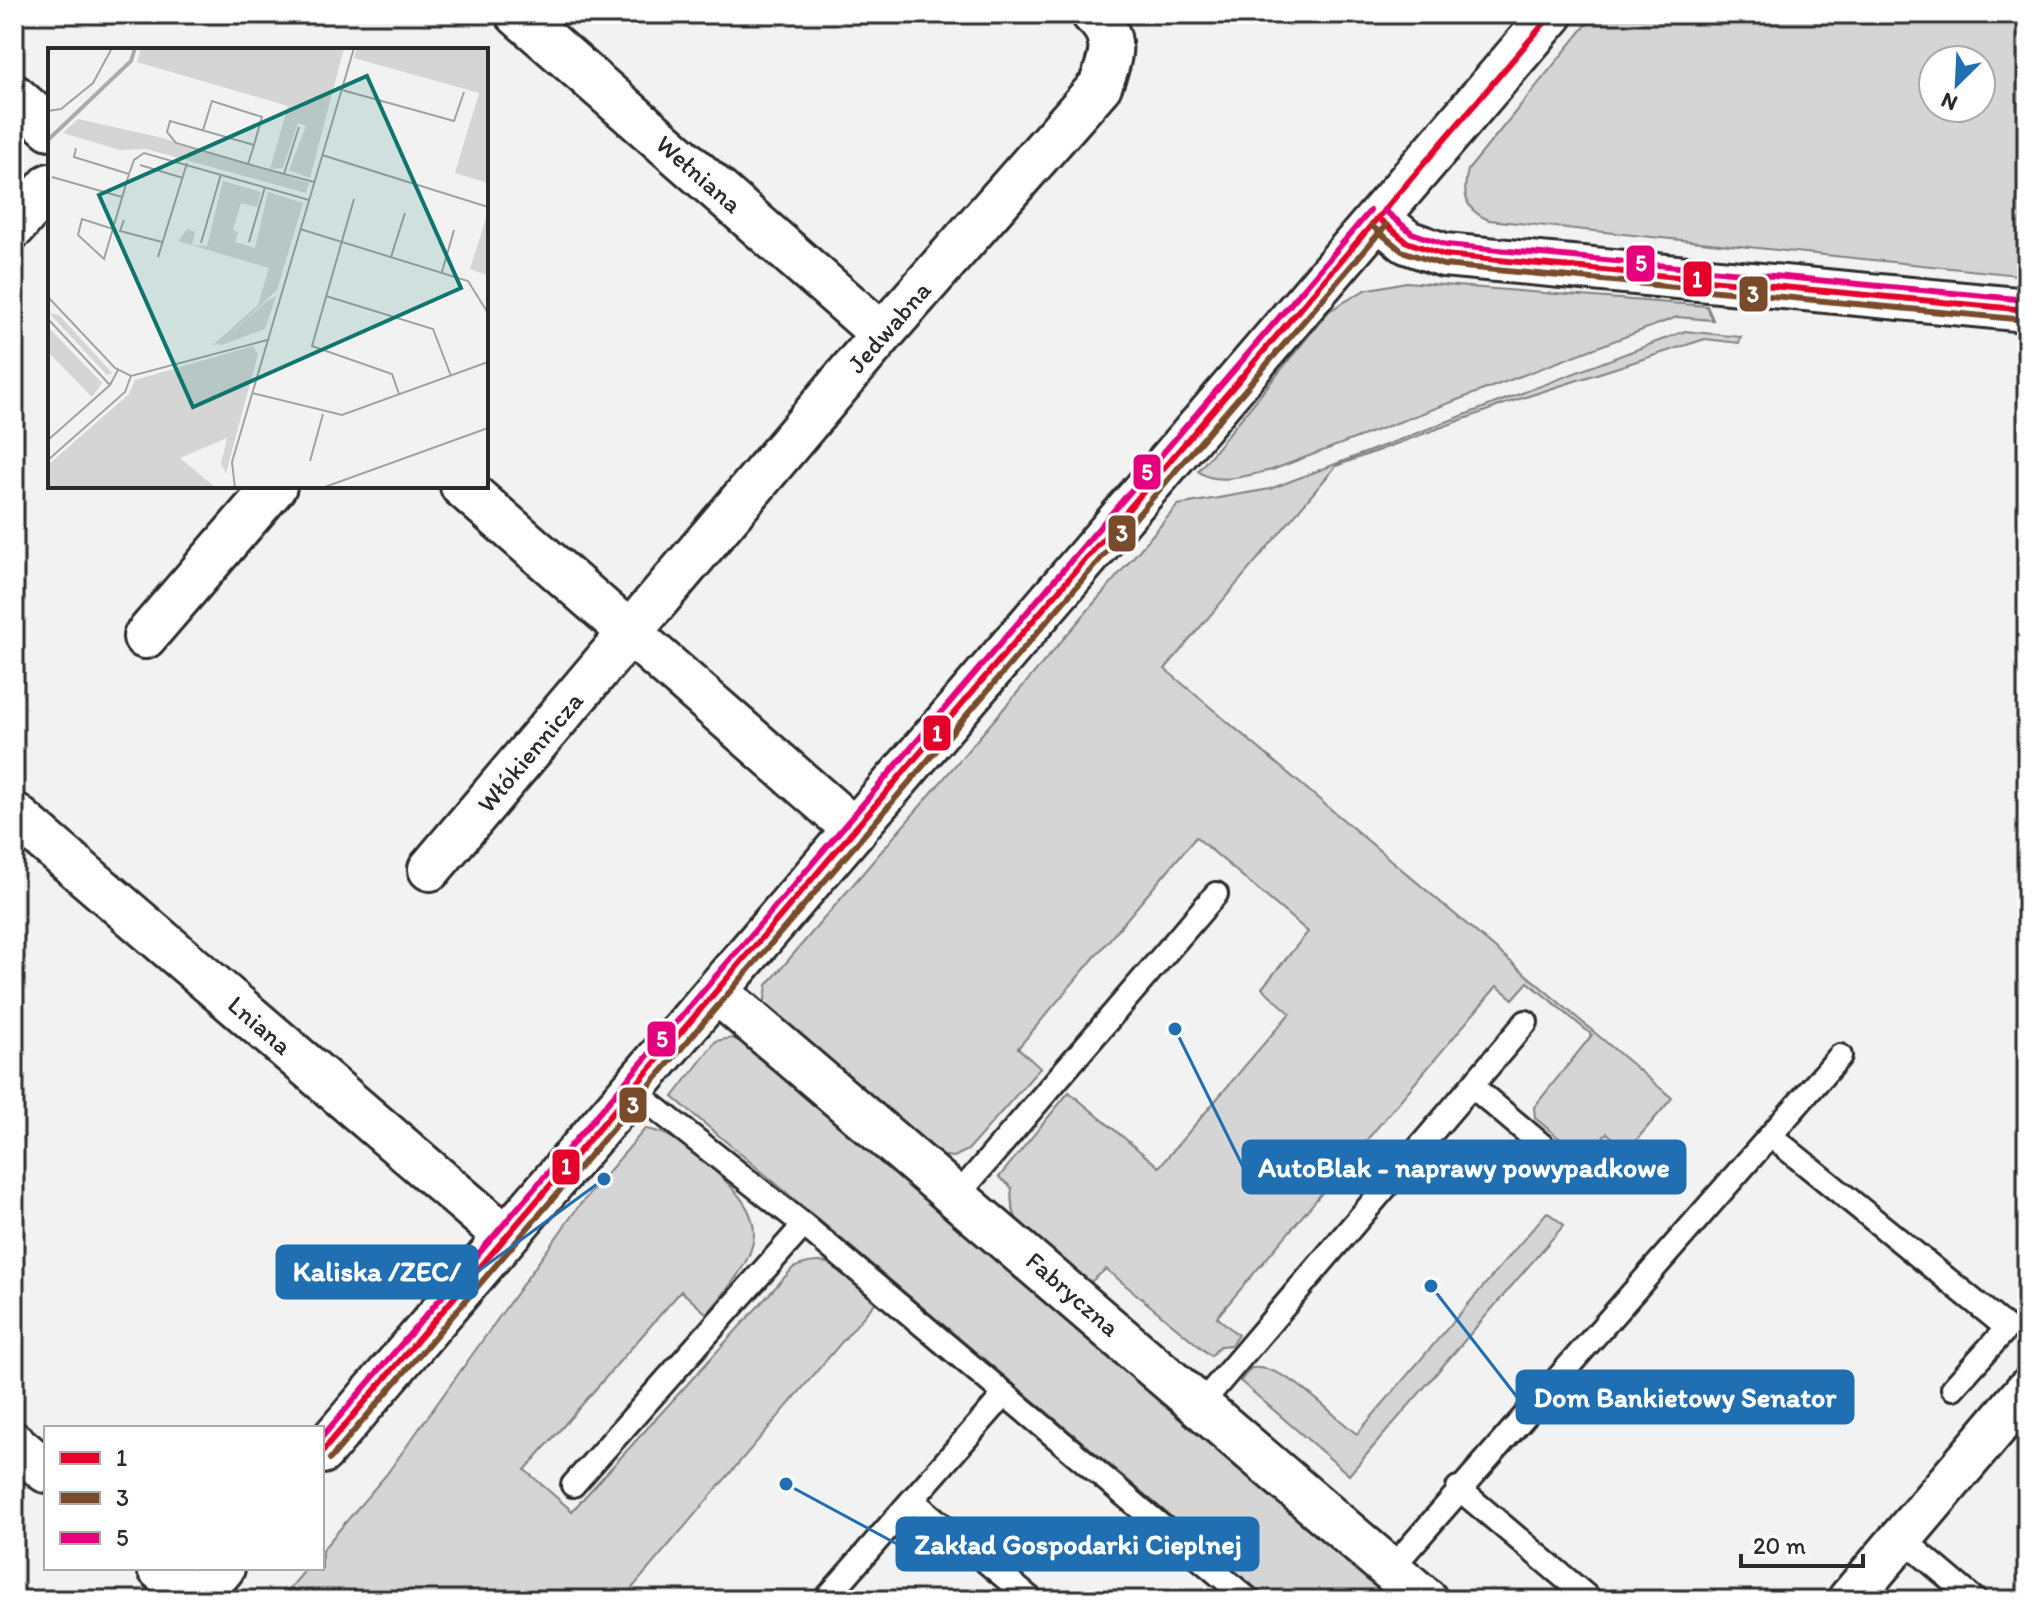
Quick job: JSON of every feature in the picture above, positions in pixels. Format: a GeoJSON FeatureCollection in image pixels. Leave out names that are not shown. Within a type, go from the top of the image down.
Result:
{"type":"FeatureCollection","features":[{"type":"Feature","properties":{"kind":"street","name":"Wełniana"},"geometry":{"type":"LineString","coordinates":[[517,14],[882,334]]}},
{"type":"Feature","properties":{"kind":"street","name":"Jedwabna"},"geometry":{"type":"LineString","coordinates":[[630,635],[882,334],[1100,86],[1113,52],[1105,25],[1093,14]]}},
{"type":"Feature","properties":{"kind":"street"},"geometry":{"type":"LineString","coordinates":[[324,1450],[1552,14]]}},
{"type":"Feature","properties":{"kind":"street"},"geometry":{"type":"LineString","coordinates":[[14,96],[48,126]]}},
{"type":"Feature","properties":{"kind":"street"},"geometry":{"type":"LineString","coordinates":[[14,227],[48,187]]}},
{"type":"Feature","properties":{"kind":"street"},"geometry":{"type":"LineString","coordinates":[[1378,218],[1407,242],[1444,255],[2027,310]]}},
{"type":"Feature","properties":{"kind":"street"},"geometry":{"type":"LineString","coordinates":[[145,637],[273,488]]}},
{"type":"Feature","properties":{"kind":"street"},"geometry":{"type":"LineString","coordinates":[[464,488],[855,830]]}},
{"type":"Feature","properties":{"kind":"street","name":"Włókiennicza"},"geometry":{"type":"LineString","coordinates":[[430,869],[630,635]]}},
{"type":"Feature","properties":{"kind":"street","name":"Lniana"},"geometry":{"type":"LineString","coordinates":[[14,814],[506,1237]]}},
{"type":"Feature","properties":{"kind":"street","name":"Fabryczna"},"geometry":{"type":"LineString","coordinates":[[717,992],[958,1195],[1426,1600]]}},
{"type":"Feature","properties":{"kind":"street"},"geometry":{"type":"LineString","coordinates":[[1849,1600],[2027,1390]]}},
{"type":"Feature","properties":{"kind":"street"},"geometry":{"type":"LineString","coordinates":[[14,1444],[44,1469]]}},
{"type":"Feature","properties":{"kind":"street"},"geometry":{"type":"LineString","coordinates":[[161,1570],[196,1600],[221,1570]]}},
{"type":"Feature","properties":{"kind":"lane"},"geometry":{"type":"LineString","coordinates":[[958,1195],[1216,894]]}},
{"type":"Feature","properties":{"kind":"lane"},"geometry":{"type":"LineString","coordinates":[[1201,1404],[1526,1022]]}},
{"type":"Feature","properties":{"kind":"lane"},"geometry":{"type":"LineString","coordinates":[[1390,1570],[1458,1488],[1840,1056]]}},
{"type":"Feature","properties":{"kind":"lane"},"geometry":{"type":"LineString","coordinates":[[1472,1086],[1570,1169]]}},
{"type":"Feature","properties":{"kind":"lane"},"geometry":{"type":"LineString","coordinates":[[633,1090],[804,1225],[1249,1600]]}},
{"type":"Feature","properties":{"kind":"lane"},"geometry":{"type":"LineString","coordinates":[[1771,1136],[2007,1328],[1953,1388]]}},
{"type":"Feature","properties":{"kind":"lane"},"geometry":{"type":"LineString","coordinates":[[573,1485],[804,1225]]}},
{"type":"Feature","properties":{"kind":"lane"},"geometry":{"type":"LineString","coordinates":[[825,1600],[1005,1394]]}},
{"type":"Feature","properties":{"kind":"lane"},"geometry":{"type":"LineString","coordinates":[[1458,1488],[1591,1600]]}},
{"type":"Feature","properties":{"kind":"lane"},"geometry":{"type":"LineString","coordinates":[[912,1500],[1032,1600]]}},
{"type":"Feature","properties":{"kind":"lane"},"geometry":{"type":"LineString","coordinates":[[1902,1538],[1975,1600]]}},
{"type":"Feature","properties":{"kind":"shaded area"},"geometry":{"type":"Polygon","coordinates":[[[1595,14],[2027,14],[2027,276],[1489,220],[1470,206],[1465,187],[1468,170],[1595,14]]]}},
{"type":"Feature","properties":{"kind":"shaded area"},"geometry":{"type":"Polygon","coordinates":[[[1406,282],[1707,306],[1713,320],[1677,317],[1272,470],[1224,479],[1206,476],[1198,471],[1329,311],[1365,290],[1406,282]]]}},
{"type":"Feature","properties":{"kind":"shaded area"},"geometry":{"type":"Polygon","coordinates":[[[1685,331],[1741,337],[1739,343],[1705,339],[1513,401],[1336,466],[1165,669],[1672,1098],[1628,1150],[1607,1133],[1592,1149],[1578,1154],[1535,1118],[1534,1107],[1592,1035],[1528,982],[1513,999],[1497,986],[1217,1317],[1238,1335],[1231,1345],[1220,1346],[1211,1356],[1106,1269],[1086,1286],[1047,1255],[1024,1232],[1016,1219],[1012,1188],[999,1177],[1069,1092],[1159,1167],[1290,1013],[1262,988],[1308,932],[1196,837],[1018,1048],[1040,1068],[968,1150],[954,1157],[937,1155],[764,1006],[767,985],[1178,505],[1270,489],[1685,331]]]}},
{"type":"Feature","properties":{"kind":"shaded area"},"geometry":{"type":"Polygon","coordinates":[[[732,1038],[741,1042],[1400,1600],[1270,1600],[673,1097],[716,1041],[732,1038]]]}},
{"type":"Feature","properties":{"kind":"shaded area"},"geometry":{"type":"Polygon","coordinates":[[[645,1129],[677,1141],[728,1183],[752,1219],[754,1236],[750,1253],[740,1271],[707,1314],[681,1291],[525,1470],[572,1511],[793,1268],[807,1263],[830,1263],[850,1273],[881,1296],[622,1600],[280,1600],[305,1570],[324,1570],[324,1548],[386,1475],[578,1207],[645,1129]]]}},
{"type":"Feature","properties":{"kind":"shaded area"},"geometry":{"type":"Polygon","coordinates":[[[1547,1212],[1564,1225],[1349,1475],[1240,1381],[1251,1368],[1279,1373],[1357,1434],[1547,1212]]]}},
{"type":"Feature","properties":{"kind":"transit line","name":"1"},"geometry":{"type":"LineString","coordinates":[[324,1450],[1552,14]]}},
{"type":"Feature","properties":{"kind":"transit line","name":"5"},"geometry":{"type":"LineString","coordinates":[[1384,210],[1412,233],[1446,245],[2027,300]]}},
{"type":"Feature","properties":{"kind":"transit line","name":"5"},"geometry":{"type":"LineString","coordinates":[[324,1435],[1370,211]]}},
{"type":"Feature","properties":{"kind":"transit line","name":"1"},"geometry":{"type":"LineString","coordinates":[[1378,218],[1407,242],[1444,255],[2027,310]]}},
{"type":"Feature","properties":{"kind":"transit line","name":"3"},"geometry":{"type":"LineString","coordinates":[[330,1459],[1386,225]]}},
{"type":"Feature","properties":{"kind":"transit line","name":"3"},"geometry":{"type":"LineString","coordinates":[[1372,226],[1402,251],[1443,265],[2026,320]]}},
{"type":"Feature","properties":{"kind":"place","name":"AutoBlak - naprawy powypadkowe"},"geometry":{"type":"Point","coordinates":[1175,1029]}},
{"type":"Feature","properties":{"kind":"place","name":"Kaliska /ZEC/"},"geometry":{"type":"Point","coordinates":[604,1179]}},
{"type":"Feature","properties":{"kind":"place","name":"Dom Bankietowy Senator"},"geometry":{"type":"Point","coordinates":[1431,1286]}},
{"type":"Feature","properties":{"kind":"place","name":"Zakład Gospodarki Cieplnej"},"geometry":{"type":"Point","coordinates":[786,1484]}}]}
